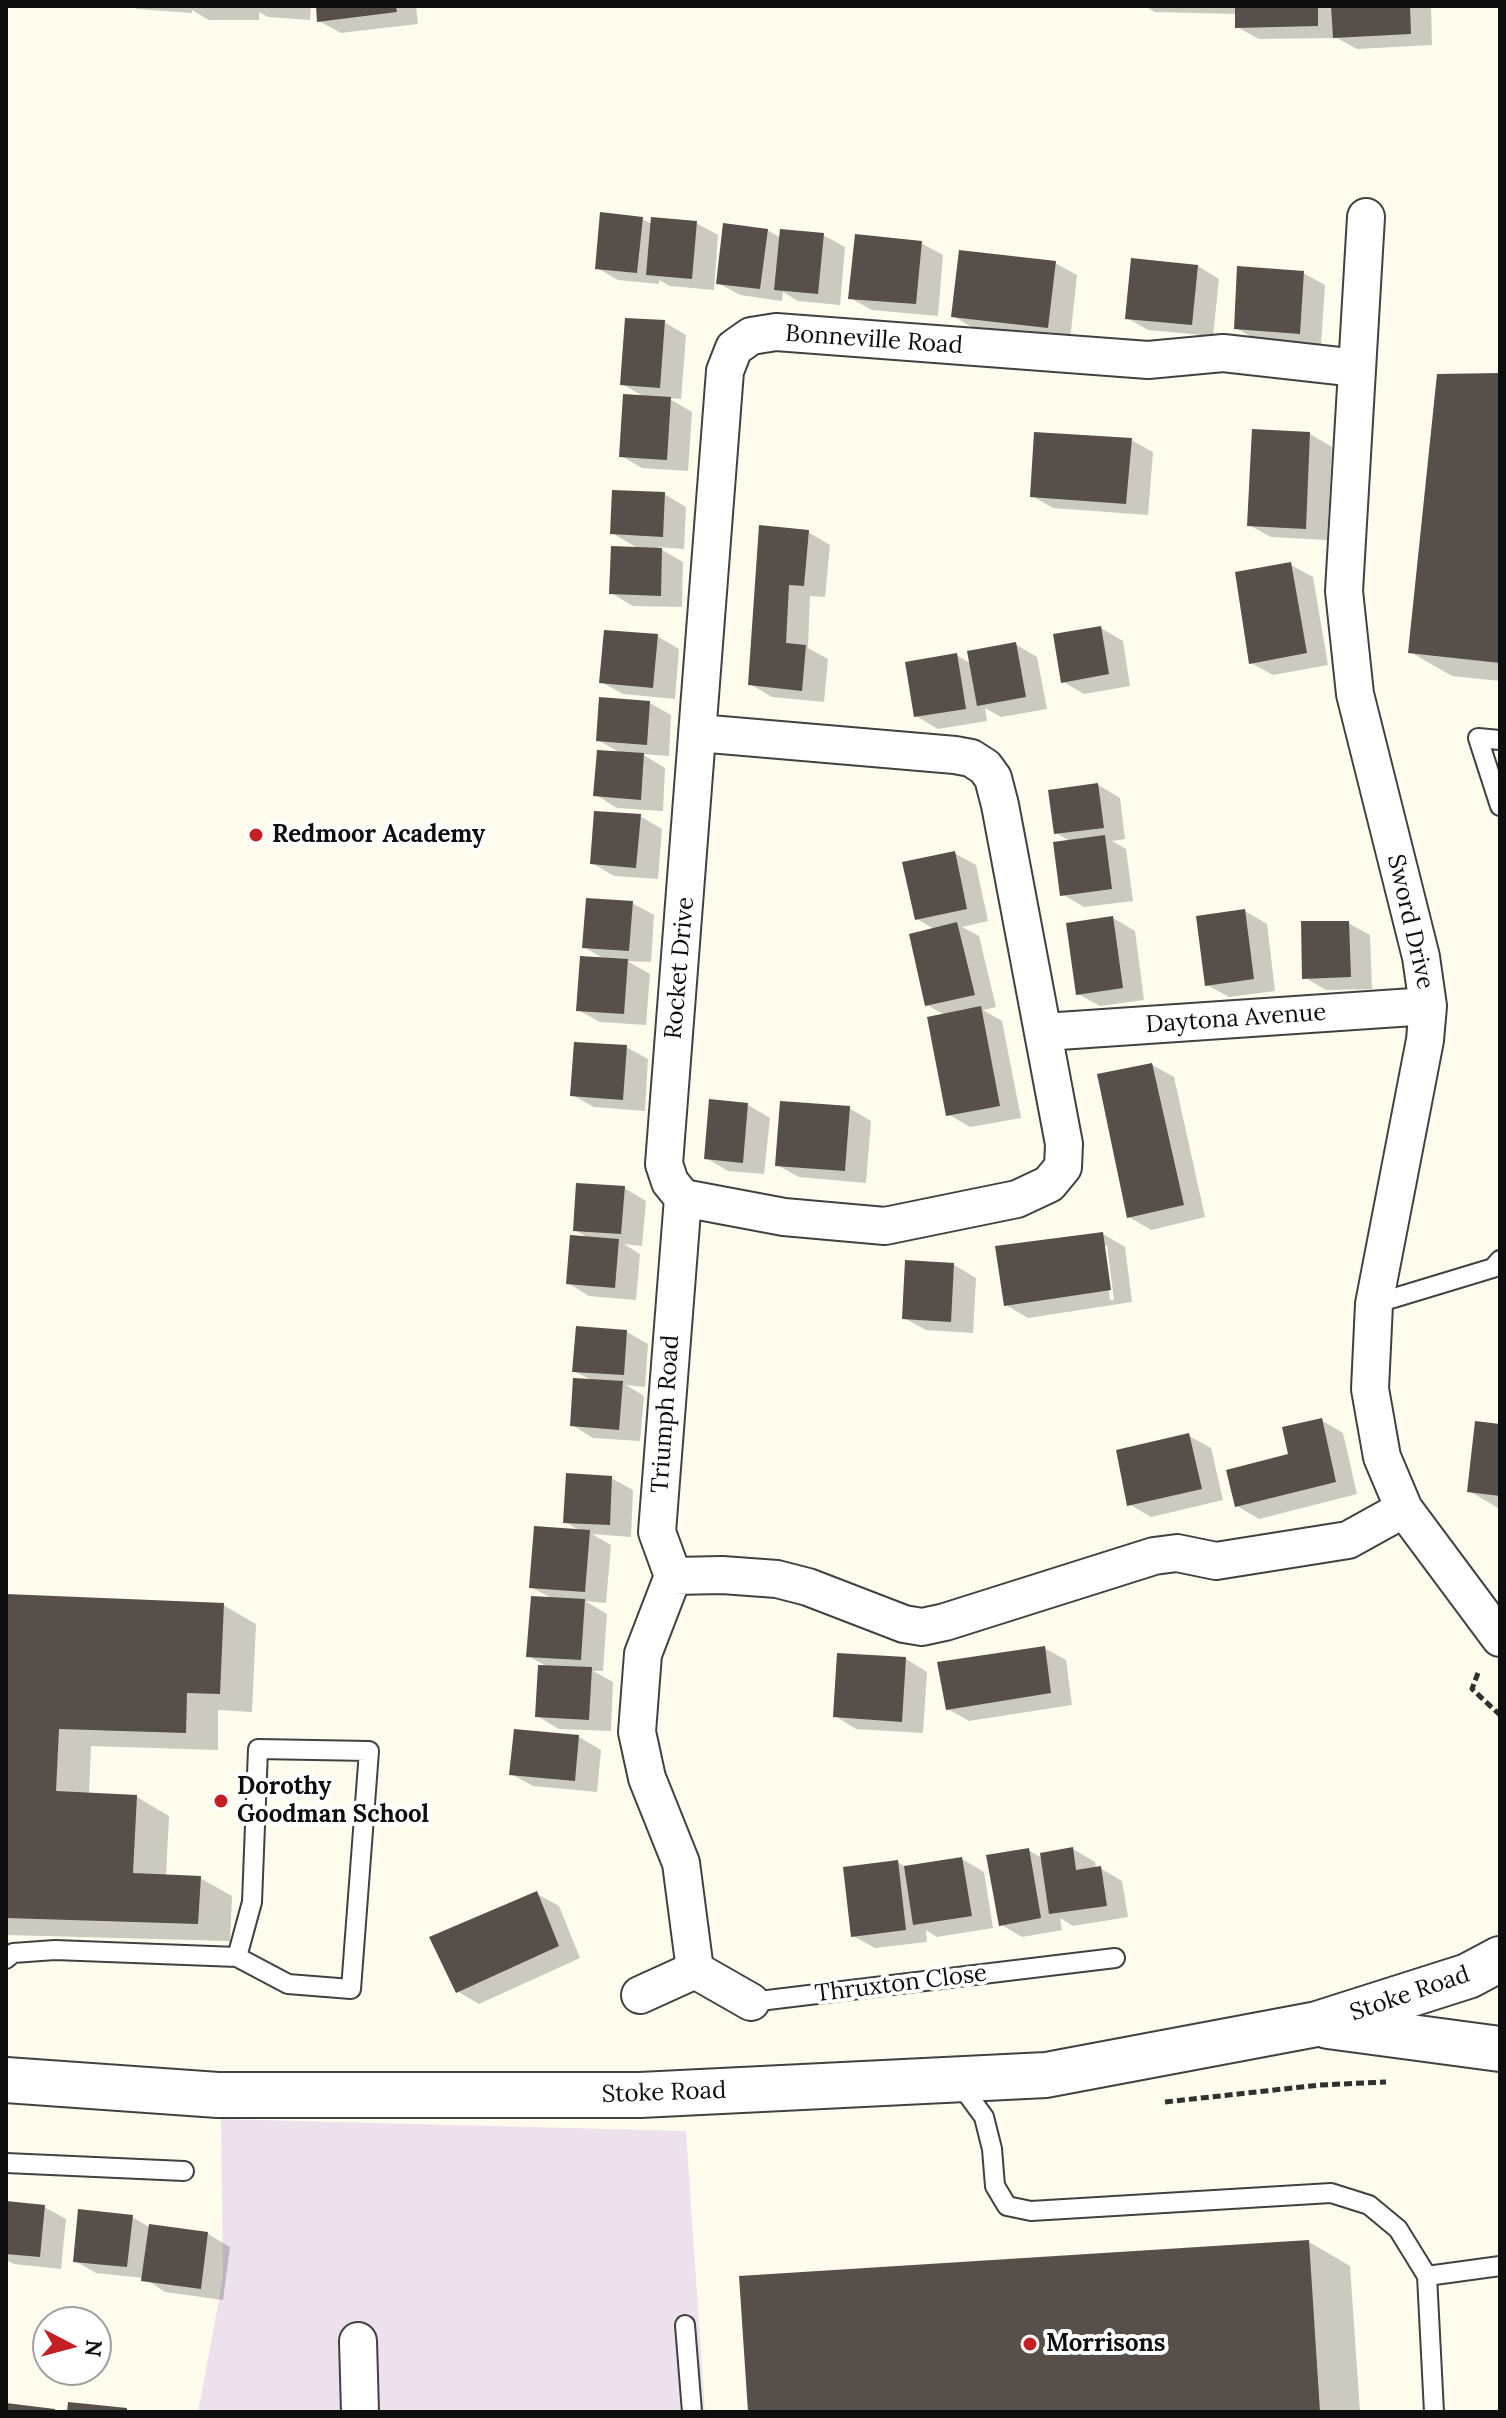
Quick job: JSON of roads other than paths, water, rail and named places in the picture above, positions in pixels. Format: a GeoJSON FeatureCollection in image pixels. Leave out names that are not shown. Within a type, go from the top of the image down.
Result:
{"type":"FeatureCollection","features":[{"type":"Feature","properties":{"kind":"street","name":"Sword Drive"},"geometry":{"type":"LineString","coordinates":[[1366,217],[1344,591],[1348,647],[1355,694],[1421,957],[1428,1006],[1425,1040],[1374,1304],[1370,1389],[1382,1457],[1404,1509],[1500,1638]]}},
{"type":"Feature","properties":{"kind":"street","name":"Bonneville Road"},"geometry":{"type":"LineString","coordinates":[[698,733],[725,371],[734,348],[743,340],[776,332],[1148,360],[1223,353],[1357,368]]}},
{"type":"Feature","properties":{"kind":"street"},"geometry":{"type":"LineString","coordinates":[[683,1198],[784,1217],[885,1226],[1017,1199],[1049,1184],[1063,1167],[1064,1144],[1000,805],[993,778],[985,767],[971,758],[698,733]]}},
{"type":"Feature","properties":{"kind":"street","name":"Rocket Drive"},"geometry":{"type":"LineString","coordinates":[[683,1198],[670,1182],[664,1164],[698,733]]}},
{"type":"Feature","properties":{"kind":"street","name":"Daytona Avenue"},"geometry":{"type":"LineString","coordinates":[[1044,1032],[1428,1006]]}},
{"type":"Feature","properties":{"kind":"street","name":"Triumph Road"},"geometry":{"type":"LineString","coordinates":[[673,1576],[657,1532],[683,1198]]}},
{"type":"Feature","properties":{"kind":"street"},"geometry":{"type":"LineString","coordinates":[[640,1995],[695,1970],[681,1863],[647,1778],[637,1732],[643,1654],[673,1576],[722,1575],[777,1579],[808,1587],[904,1624],[922,1627],[957,1619],[1154,1556],[1177,1553],[1216,1561],[1348,1540],[1404,1509]]}},
{"type":"Feature","properties":{"kind":"street","name":"Stoke Road"},"geometry":{"type":"LineString","coordinates":[[6,2080],[218,2095],[499,2095],[671,2094],[1046,2075],[1317,2024],[1468,1976],[1500,1959]]}},
{"type":"Feature","properties":{"kind":"street","name":"Thruxton Close"},"geometry":{"type":"LineString","coordinates":[[695,1970],[751,2002]]}},
{"type":"Feature","properties":{"kind":"street","name":"Stoke Road"},"geometry":{"type":"LineString","coordinates":[[1317,2024],[1500,2049]]}},
{"type":"Feature","properties":{"kind":"street"},"geometry":{"type":"LineString","coordinates":[[358,2341],[360,2412]]}},
{"type":"Feature","properties":{"kind":"lane"},"geometry":{"type":"LineString","coordinates":[[1500,740],[1478,738],[1500,806]]}},
{"type":"Feature","properties":{"kind":"lane"},"geometry":{"type":"LineString","coordinates":[[1374,1304],[1479,1273],[1493,1268],[1500,1260]]}},
{"type":"Feature","properties":{"kind":"lane"},"geometry":{"type":"LineString","coordinates":[[6,1959],[13,1953],[55,1950],[237,1957],[288,1984],[351,1989],[369,1751],[258,1749],[252,1902],[237,1957]]}},
{"type":"Feature","properties":{"kind":"lane","name":"Thruxton Close"},"geometry":{"type":"LineString","coordinates":[[751,2002],[1115,1958]]}},
{"type":"Feature","properties":{"kind":"lane"},"geometry":{"type":"LineString","coordinates":[[957,2080],[984,2117],[992,2149],[995,2186],[1007,2206],[1031,2211],[1331,2193],[1369,2205],[1398,2229],[1427,2276],[1434,2412]]}},
{"type":"Feature","properties":{"kind":"lane"},"geometry":{"type":"LineString","coordinates":[[6,2163],[184,2171]]}},
{"type":"Feature","properties":{"kind":"lane"},"geometry":{"type":"LineString","coordinates":[[1427,2276],[1500,2266]]}},
{"type":"Feature","properties":{"kind":"lane"},"geometry":{"type":"LineString","coordinates":[[685,2325],[692,2412]]}},
{"type":"Feature","properties":{"kind":"place","name":"Redmoor Academy"},"geometry":{"type":"Point","coordinates":[256,835]}},
{"type":"Feature","properties":{"kind":"place","name":"Dorothy Goodman School"},"geometry":{"type":"Point","coordinates":[221,1801]}},
{"type":"Feature","properties":{"kind":"place","name":"Morrisons"},"geometry":{"type":"Point","coordinates":[1030,2344]}}]}
